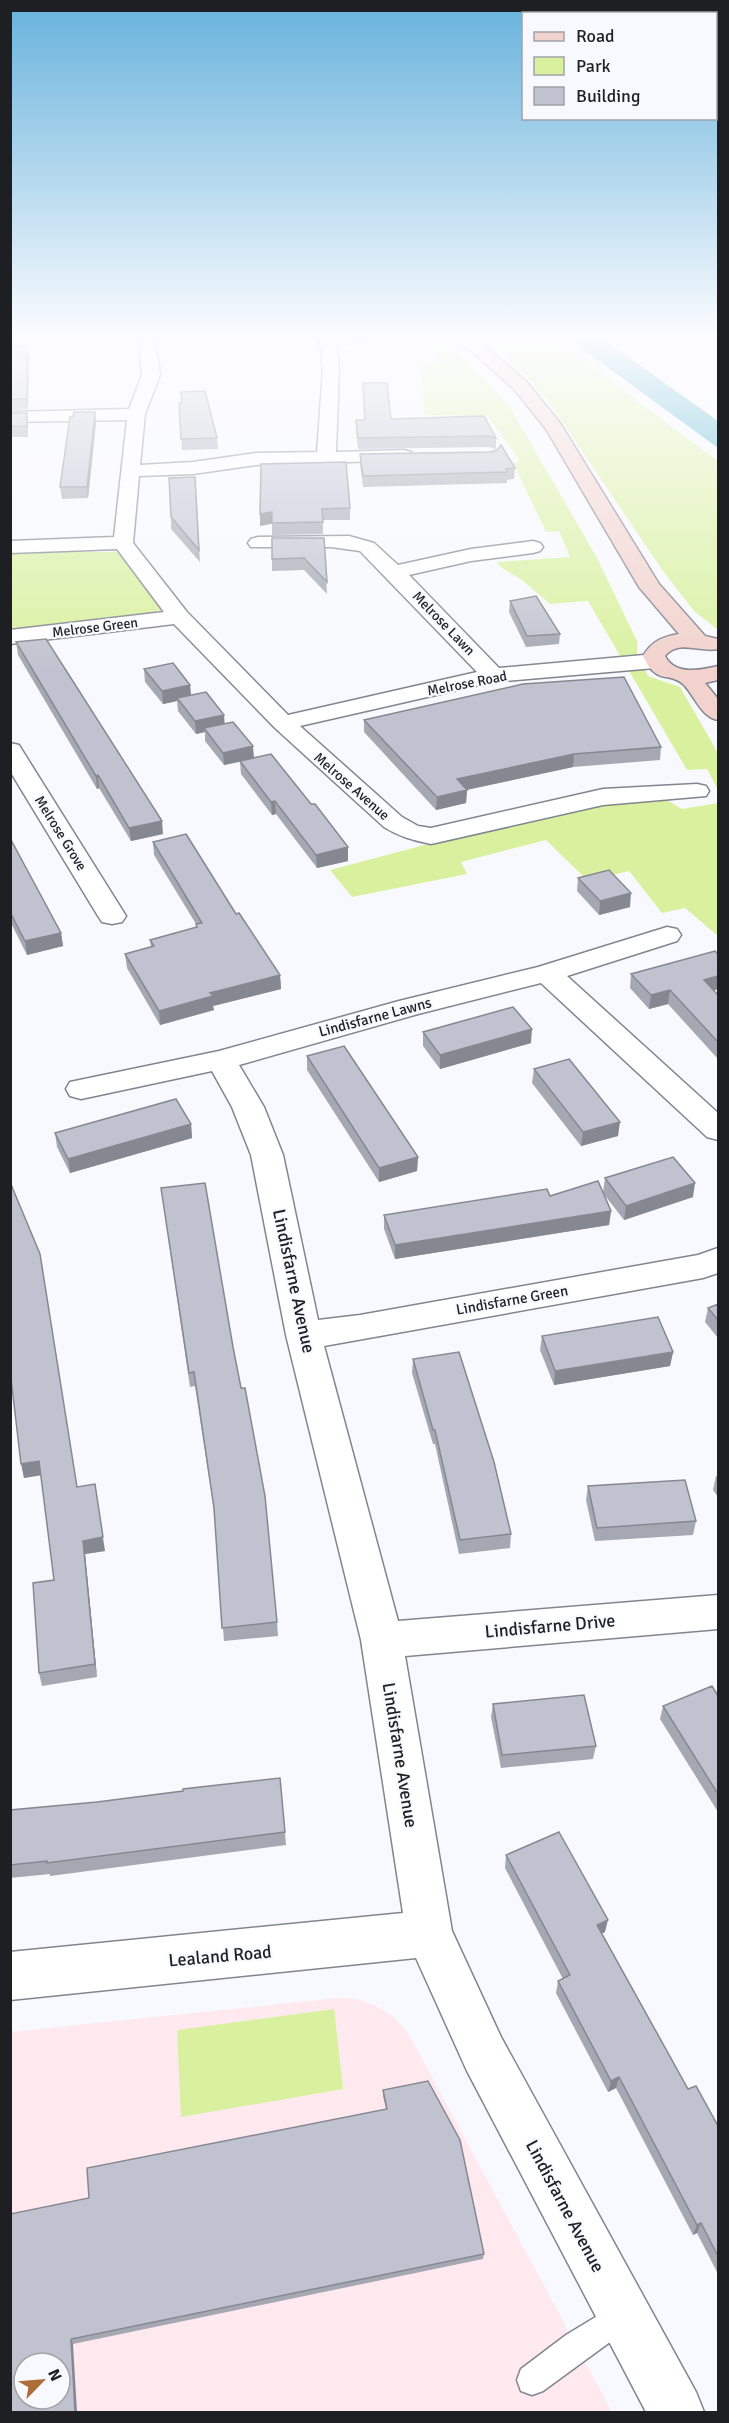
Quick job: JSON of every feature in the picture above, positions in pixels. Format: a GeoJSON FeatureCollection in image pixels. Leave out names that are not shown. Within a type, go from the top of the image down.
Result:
{"type":"FeatureCollection","features":[{"type":"Feature","properties":{"kind":"street"},"geometry":{"type":"LineString","coordinates":[[10,547],[123,543],[133,447]]}},
{"type":"Feature","properties":{"kind":"street"},"geometry":{"type":"LineString","coordinates":[[326,457],[327,447]]}},
{"type":"Feature","properties":{"kind":"street"},"geometry":{"type":"LineString","coordinates":[[566,447],[650,587],[697,641]]}},
{"type":"Feature","properties":{"kind":"street"},"geometry":{"type":"LineString","coordinates":[[131,471],[193,468],[256,459],[421,456]]}},
{"type":"Feature","properties":{"kind":"street","name":"Melrose Lawn"},"geometry":{"type":"LineString","coordinates":[[258,543],[350,542],[367,547],[493,675]]}},
{"type":"Feature","properties":{"kind":"street","name":"Melrose Avenue"},"geometry":{"type":"LineString","coordinates":[[123,543],[179,617],[283,723],[393,822],[410,832],[431,836],[456,832],[603,797],[697,791]]}},
{"type":"Feature","properties":{"kind":"street","name":"Melrose Lawn"},"geometry":{"type":"LineString","coordinates":[[394,572],[471,555],[533,547]]}},
{"type":"Feature","properties":{"kind":"street"},"geometry":{"type":"LineString","coordinates":[[650,587],[669,643]]}},
{"type":"Feature","properties":{"kind":"street","name":"Melrose Green"},"geometry":{"type":"LineString","coordinates":[[10,637],[179,617]]}},
{"type":"Feature","properties":{"kind":"street"},"geometry":{"type":"LineString","coordinates":[[718,647],[697,641],[669,643],[656,651],[655,661],[668,671],[688,676],[718,675]]}},
{"type":"Feature","properties":{"kind":"street","name":"Melrose Road"},"geometry":{"type":"LineString","coordinates":[[283,723],[493,675],[655,661]]}},
{"type":"Feature","properties":{"kind":"street"},"geometry":{"type":"LineString","coordinates":[[688,676],[718,713]]}},
{"type":"Feature","properties":{"kind":"street","name":"Melrose Grove"},"geometry":{"type":"LineString","coordinates":[[10,750],[112,916]]}},
{"type":"Feature","properties":{"kind":"street","name":"Lindisfarne Lawns"},"geometry":{"type":"LineString","coordinates":[[81,1089],[221,1060],[409,1006],[547,973],[667,935]]}},
{"type":"Feature","properties":{"kind":"street"},"geometry":{"type":"LineString","coordinates":[[547,973],[718,1130]]}},
{"type":"Feature","properties":{"kind":"street","name":"Lindisfarne Avenue"},"geometry":{"type":"LineString","coordinates":[[221,1060],[248,1107],[267,1155],[304,1335],[382,1640],[429,1934],[484,2054],[676,2412]]}},
{"type":"Feature","properties":{"kind":"street","name":"Lindisfarne Green"},"geometry":{"type":"LineString","coordinates":[[304,1335],[360,1328],[703,1266],[718,1260]]}},
{"type":"Feature","properties":{"kind":"street","name":"Lindisfarne Drive"},"geometry":{"type":"LineString","coordinates":[[382,1640],[718,1612]]}},
{"type":"Feature","properties":{"kind":"street","name":"Lealand Road"},"geometry":{"type":"LineString","coordinates":[[10,1976],[429,1934]]}},
{"type":"Feature","properties":{"kind":"lane"},"geometry":{"type":"LineString","coordinates":[[532,2380],[577,2346],[624,2315]]}},
{"type":"Feature","properties":{"kind":"shaded area"},"geometry":{"type":"Polygon","coordinates":[[[338,1998],[357,1999],[374,2005],[391,2015],[407,2031],[612,2412],[11,2412],[10,2032],[338,1998]]]}},
{"type":"Feature","properties":{"kind":"green space"},"geometry":{"type":"Polygon","coordinates":[[[510,447],[533,447],[597,558],[637,641],[637,653],[648,676],[680,687],[718,753],[718,790],[707,769],[687,770],[588,601],[550,604],[522,580],[499,566],[497,562],[570,557],[559,531],[546,532],[513,463],[520,461],[510,447]]]}},
{"type":"Feature","properties":{"kind":"green space"},"geometry":{"type":"Polygon","coordinates":[[[579,447],[699,447],[718,461],[718,630],[694,611],[663,571],[579,447]]]}},
{"type":"Feature","properties":{"kind":"green space"},"geometry":{"type":"Polygon","coordinates":[[[11,552],[119,552],[166,609],[112,621],[11,631],[11,552]]]}},
{"type":"Feature","properties":{"kind":"green space"},"geometry":{"type":"Polygon","coordinates":[[[667,800],[682,809],[718,803],[718,936],[685,908],[662,913],[629,871],[588,881],[546,840],[461,862],[467,874],[352,897],[330,870],[447,839],[604,802],[667,800]]]}},
{"type":"Feature","properties":{"kind":"green space"},"geometry":{"type":"Polygon","coordinates":[[[334,2009],[343,2089],[181,2117],[177,2030],[334,2009]]]}},
{"type":"Feature","properties":{"kind":"building"},"geometry":{"type":"Polygon","coordinates":[[[66,447],[91,447],[87,487],[60,487],[66,447]]]}},
{"type":"Feature","properties":{"kind":"building"},"geometry":{"type":"Polygon","coordinates":[[[502,447],[515,468],[506,469],[507,472],[363,476],[360,454],[490,452],[502,447]]]}},
{"type":"Feature","properties":{"kind":"building"},"geometry":{"type":"Polygon","coordinates":[[[346,462],[350,508],[322,509],[323,522],[272,523],[272,512],[260,514],[261,464],[346,462]]]}},
{"type":"Feature","properties":{"kind":"building"},"geometry":{"type":"Polygon","coordinates":[[[195,477],[199,550],[171,517],[169,478],[195,477]]]}},
{"type":"Feature","properties":{"kind":"building"},"geometry":{"type":"Polygon","coordinates":[[[272,538],[324,538],[327,582],[304,558],[272,559],[272,538]]]}},
{"type":"Feature","properties":{"kind":"building"},"geometry":{"type":"Polygon","coordinates":[[[536,596],[560,634],[527,636],[510,601],[536,596]]]}},
{"type":"Feature","properties":{"kind":"building"},"geometry":{"type":"Polygon","coordinates":[[[46,639],[162,821],[129,828],[16,642],[46,639]]]}},
{"type":"Feature","properties":{"kind":"building"},"geometry":{"type":"Polygon","coordinates":[[[173,663],[190,685],[162,691],[144,669],[173,663]]]}},
{"type":"Feature","properties":{"kind":"building"},"geometry":{"type":"Polygon","coordinates":[[[624,677],[661,747],[574,754],[457,779],[467,790],[437,797],[364,720],[523,684],[624,677]]]}},
{"type":"Feature","properties":{"kind":"building"},"geometry":{"type":"Polygon","coordinates":[[[206,692],[224,715],[195,721],[177,698],[206,692]]]}},
{"type":"Feature","properties":{"kind":"building"},"geometry":{"type":"Polygon","coordinates":[[[233,722],[253,746],[223,753],[204,728],[233,722]]]}},
{"type":"Feature","properties":{"kind":"building"},"geometry":{"type":"Polygon","coordinates":[[[271,754],[311,804],[315,804],[348,847],[316,855],[275,801],[271,802],[240,761],[271,754]]]}},
{"type":"Feature","properties":{"kind":"building"},"geometry":{"type":"Polygon","coordinates":[[[186,834],[236,914],[239,913],[280,975],[210,993],[213,996],[159,1011],[125,954],[154,946],[150,940],[197,927],[196,924],[202,923],[153,842],[186,834]]]}},
{"type":"Feature","properties":{"kind":"building"},"geometry":{"type":"Polygon","coordinates":[[[10,838],[61,933],[25,941],[10,912],[10,838]]]}},
{"type":"Feature","properties":{"kind":"building"},"geometry":{"type":"Polygon","coordinates":[[[609,870],[631,893],[600,901],[578,878],[609,870]]]}},
{"type":"Feature","properties":{"kind":"building"},"geometry":{"type":"Polygon","coordinates":[[[715,951],[718,954],[718,976],[704,980],[718,995],[718,1042],[670,990],[651,995],[631,974],[715,951]]]}},
{"type":"Feature","properties":{"kind":"building"},"geometry":{"type":"Polygon","coordinates":[[[513,1007],[532,1029],[440,1055],[423,1032],[513,1007]]]}},
{"type":"Feature","properties":{"kind":"building"},"geometry":{"type":"Polygon","coordinates":[[[344,1046],[418,1157],[379,1168],[307,1056],[344,1046]]]}},
{"type":"Feature","properties":{"kind":"building"},"geometry":{"type":"Polygon","coordinates":[[[569,1059],[620,1122],[583,1132],[534,1069],[569,1059]]]}},
{"type":"Feature","properties":{"kind":"building"},"geometry":{"type":"Polygon","coordinates":[[[176,1099],[191,1124],[68,1159],[55,1133],[176,1099]]]}},
{"type":"Feature","properties":{"kind":"building"},"geometry":{"type":"Polygon","coordinates":[[[673,1157],[695,1183],[626,1206],[605,1178],[673,1157]]]}},
{"type":"Feature","properties":{"kind":"building"},"geometry":{"type":"Polygon","coordinates":[[[598,1181],[611,1211],[395,1245],[384,1215],[547,1189],[550,1196],[598,1181]]]}},
{"type":"Feature","properties":{"kind":"building"},"geometry":{"type":"Polygon","coordinates":[[[10,1182],[40,1254],[77,1487],[95,1484],[103,1537],[83,1541],[95,1664],[39,1673],[33,1583],[54,1580],[39,1461],[21,1464],[10,1370],[10,1182]]]}},
{"type":"Feature","properties":{"kind":"building"},"geometry":{"type":"Polygon","coordinates":[[[205,1183],[233,1347],[241,1388],[245,1388],[265,1496],[277,1622],[222,1628],[214,1508],[194,1372],[189,1373],[161,1188],[205,1183]]]}},
{"type":"Feature","properties":{"kind":"building"},"geometry":{"type":"Polygon","coordinates":[[[718,1304],[718,1320],[708,1308],[718,1304]]]}},
{"type":"Feature","properties":{"kind":"building"},"geometry":{"type":"Polygon","coordinates":[[[658,1317],[673,1352],[555,1371],[542,1336],[658,1317]]]}},
{"type":"Feature","properties":{"kind":"building"},"geometry":{"type":"Polygon","coordinates":[[[459,1352],[494,1462],[511,1534],[460,1540],[435,1430],[433,1430],[413,1359],[459,1352]]]}},
{"type":"Feature","properties":{"kind":"building"},"geometry":{"type":"Polygon","coordinates":[[[685,1480],[696,1521],[597,1528],[588,1486],[685,1480]]]}},
{"type":"Feature","properties":{"kind":"building"},"geometry":{"type":"Polygon","coordinates":[[[712,1686],[718,1696],[718,1794],[663,1706],[712,1686]]]}},
{"type":"Feature","properties":{"kind":"building"},"geometry":{"type":"Polygon","coordinates":[[[584,1695],[596,1746],[502,1755],[493,1704],[584,1695]]]}},
{"type":"Feature","properties":{"kind":"building"},"geometry":{"type":"Polygon","coordinates":[[[280,1778],[285,1832],[47,1863],[47,1861],[10,1865],[10,1810],[97,1802],[280,1778]]]}},
{"type":"Feature","properties":{"kind":"building"},"geometry":{"type":"Polygon","coordinates":[[[559,1832],[608,1920],[597,1925],[688,2089],[696,2086],[718,2126],[718,2256],[701,2223],[697,2225],[619,2077],[611,2081],[558,1981],[570,1975],[506,1855],[559,1832]]]}},
{"type":"Feature","properties":{"kind":"building"},"geometry":{"type":"Polygon","coordinates":[[[428,2081],[460,2140],[484,2254],[71,2339],[72,2351],[12,2351],[12,2411],[72,2411],[72,2357],[75,2412],[10,2412],[10,2214],[89,2198],[87,2168],[387,2109],[383,2090],[428,2081]]]}}]}
